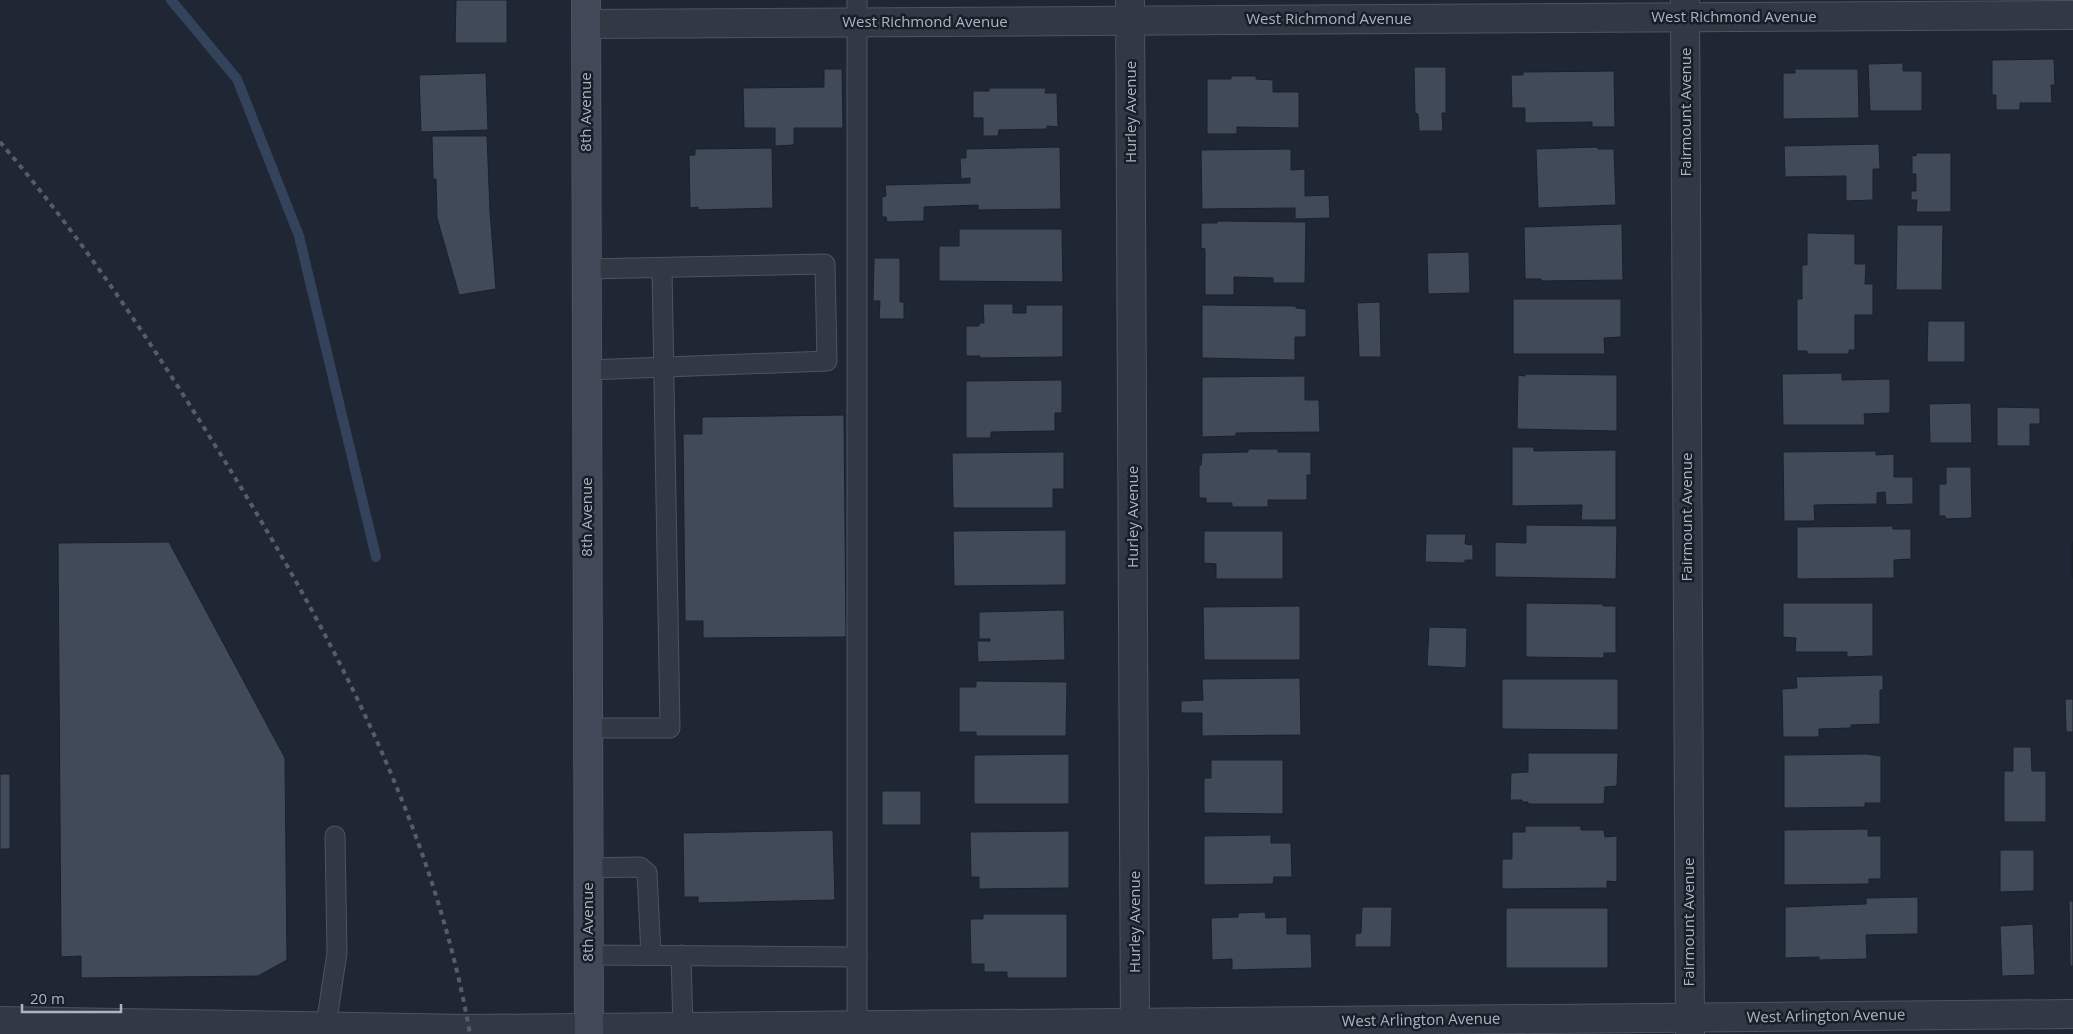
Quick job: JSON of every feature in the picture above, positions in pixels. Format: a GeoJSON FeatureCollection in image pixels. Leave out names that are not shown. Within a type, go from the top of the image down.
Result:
{"type":"FeatureCollection","features":[{"type":"Feature","properties":{"kind":"main road","name":"8th Avenue"},"geometry":{"type":"LineString","coordinates":[[586,12],[589,1031]]}},
{"type":"Feature","properties":{"kind":"street","name":"West Richmond Avenue"},"geometry":{"type":"LineString","coordinates":[[586,12],[1993,8],[2073,15]]}},
{"type":"Feature","properties":{"kind":"street","name":"Fairmount Avenue"},"geometry":{"type":"LineString","coordinates":[[1685,9],[1690,1026]]}},
{"type":"Feature","properties":{"kind":"street","name":"Hurley Avenue"},"geometry":{"type":"LineString","coordinates":[[1130,10],[1135,1028]]}},
{"type":"Feature","properties":{"kind":"street","name":"West Arlington Avenue"},"geometry":{"type":"LineString","coordinates":[[0,1021],[326,1025],[589,1031],[857,1026],[1135,1028],[1690,1026],[2073,1014]]}},
{"type":"Feature","properties":{"kind":"lane"},"geometry":{"type":"LineString","coordinates":[[857,11],[857,1026]]}},
{"type":"Feature","properties":{"kind":"lane"},"geometry":{"type":"LineString","coordinates":[[586,270],[825,264],[827,361],[587,370]]}},
{"type":"Feature","properties":{"kind":"lane"},"geometry":{"type":"LineString","coordinates":[[588,728],[670,728],[662,268]]}},
{"type":"Feature","properties":{"kind":"lane"},"geometry":{"type":"LineString","coordinates":[[326,1025],[337,953],[335,836]]}},
{"type":"Feature","properties":{"kind":"lane"},"geometry":{"type":"LineString","coordinates":[[588,868],[640,867],[647,873],[651,955]]}},
{"type":"Feature","properties":{"kind":"lane"},"geometry":{"type":"LineString","coordinates":[[589,955],[857,957]]}},
{"type":"Feature","properties":{"kind":"lane"},"geometry":{"type":"LineString","coordinates":[[681,955],[690,1029]]}},
{"type":"Feature","properties":{"kind":"building"},"geometry":{"type":"Polygon","coordinates":[[[456,0],[507,0],[507,43],[455,43],[456,0]]]}},
{"type":"Feature","properties":{"kind":"building"},"geometry":{"type":"Polygon","coordinates":[[[2054,59],[2055,85],[2051,85],[2052,103],[2020,103],[2020,110],[1996,110],[1996,95],[1992,95],[1992,60],[2054,59]]]}},
{"type":"Feature","properties":{"kind":"building"},"geometry":{"type":"Polygon","coordinates":[[[1903,63],[1903,71],[1922,71],[1922,111],[1870,111],[1868,64],[1903,63]]]}},
{"type":"Feature","properties":{"kind":"building"},"geometry":{"type":"Polygon","coordinates":[[[1414,67],[1446,67],[1446,113],[1442,113],[1443,131],[1419,131],[1418,114],[1415,113],[1414,67]]]}},
{"type":"Feature","properties":{"kind":"building"},"geometry":{"type":"Polygon","coordinates":[[[824,69],[842,69],[843,128],[794,128],[794,145],[775,146],[775,128],[744,128],[743,88],[824,87],[824,69]]]}},
{"type":"Feature","properties":{"kind":"building"},"geometry":{"type":"Polygon","coordinates":[[[1795,69],[1858,69],[1859,118],[1783,119],[1783,73],[1795,73],[1795,69]]]}},
{"type":"Feature","properties":{"kind":"building"},"geometry":{"type":"Polygon","coordinates":[[[1614,71],[1615,127],[1592,127],[1592,122],[1525,123],[1525,108],[1512,108],[1511,75],[1523,75],[1523,72],[1614,71]]]}},
{"type":"Feature","properties":{"kind":"building"},"geometry":{"type":"Polygon","coordinates":[[[486,73],[488,130],[421,132],[419,75],[486,73]]]}},
{"type":"Feature","properties":{"kind":"building"},"geometry":{"type":"Polygon","coordinates":[[[1231,76],[1256,76],[1256,79],[1273,80],[1273,92],[1299,92],[1299,128],[1237,127],[1237,134],[1207,134],[1207,79],[1231,79],[1231,76]]]}},
{"type":"Feature","properties":{"kind":"building"},"geometry":{"type":"Polygon","coordinates":[[[989,88],[1046,88],[1045,93],[1057,93],[1058,127],[1047,126],[1047,129],[999,130],[998,136],[983,136],[983,118],[973,118],[973,91],[989,91],[989,88]]]}},
{"type":"Feature","properties":{"kind":"building"},"geometry":{"type":"Polygon","coordinates":[[[432,136],[487,136],[496,289],[459,295],[437,218],[436,179],[433,179],[432,136]]]}},
{"type":"Feature","properties":{"kind":"building"},"geometry":{"type":"Polygon","coordinates":[[[1879,144],[1880,169],[1873,169],[1873,200],[1846,201],[1846,176],[1785,177],[1784,146],[1879,144]]]}},
{"type":"Feature","properties":{"kind":"building"},"geometry":{"type":"Polygon","coordinates":[[[1060,147],[1061,209],[978,210],[978,205],[924,207],[924,221],[887,222],[886,217],[882,217],[882,197],[886,196],[885,185],[970,183],[970,178],[961,179],[960,158],[966,158],[966,149],[1060,147]]]}},
{"type":"Feature","properties":{"kind":"building"},"geometry":{"type":"Polygon","coordinates":[[[1598,147],[1598,149],[1614,149],[1616,205],[1538,208],[1536,149],[1598,147]]]}},
{"type":"Feature","properties":{"kind":"building"},"geometry":{"type":"Polygon","coordinates":[[[772,148],[773,208],[698,210],[698,207],[690,208],[689,155],[695,155],[695,149],[772,148]]]}},
{"type":"Feature","properties":{"kind":"building"},"geometry":{"type":"Polygon","coordinates":[[[1291,149],[1291,170],[1305,169],[1305,196],[1329,195],[1330,218],[1295,219],[1295,208],[1202,209],[1201,150],[1291,149]]]}},
{"type":"Feature","properties":{"kind":"building"},"geometry":{"type":"Polygon","coordinates":[[[1916,153],[1951,153],[1951,212],[1916,212],[1917,200],[1911,200],[1911,191],[1916,191],[1916,174],[1912,174],[1912,155],[1916,156],[1916,153]]]}},
{"type":"Feature","properties":{"kind":"building"},"geometry":{"type":"Polygon","coordinates":[[[1217,221],[1306,222],[1305,283],[1273,283],[1273,278],[1234,277],[1234,295],[1205,295],[1205,249],[1201,248],[1201,223],[1217,223],[1217,221]]]}},
{"type":"Feature","properties":{"kind":"building"},"geometry":{"type":"Polygon","coordinates":[[[1622,224],[1623,280],[1541,281],[1541,279],[1525,279],[1524,227],[1622,224]]]}},
{"type":"Feature","properties":{"kind":"building"},"geometry":{"type":"Polygon","coordinates":[[[1897,225],[1943,225],[1942,290],[1896,290],[1897,225]]]}},
{"type":"Feature","properties":{"kind":"building"},"geometry":{"type":"Polygon","coordinates":[[[959,229],[1062,229],[1063,282],[939,281],[939,246],[959,246],[959,229]]]}},
{"type":"Feature","properties":{"kind":"building"},"geometry":{"type":"Polygon","coordinates":[[[1807,233],[1855,234],[1855,264],[1866,264],[1865,284],[1873,284],[1873,315],[1855,315],[1855,350],[1849,350],[1849,354],[1807,354],[1807,351],[1797,351],[1797,299],[1802,299],[1802,265],[1807,265],[1807,233]]]}},
{"type":"Feature","properties":{"kind":"building"},"geometry":{"type":"Polygon","coordinates":[[[1469,252],[1470,293],[1428,294],[1427,253],[1469,252]]]}},
{"type":"Feature","properties":{"kind":"building"},"geometry":{"type":"Polygon","coordinates":[[[874,258],[900,258],[900,302],[904,302],[904,319],[879,319],[880,301],[873,301],[874,258]]]}},
{"type":"Feature","properties":{"kind":"building"},"geometry":{"type":"Polygon","coordinates":[[[1513,299],[1621,299],[1621,337],[1604,338],[1605,354],[1513,354],[1513,299]]]}},
{"type":"Feature","properties":{"kind":"building"},"geometry":{"type":"Polygon","coordinates":[[[1380,302],[1381,357],[1359,357],[1357,303],[1380,302]]]}},
{"type":"Feature","properties":{"kind":"building"},"geometry":{"type":"Polygon","coordinates":[[[983,304],[1013,304],[1013,313],[1026,313],[1026,305],[1063,305],[1063,357],[980,358],[980,356],[966,356],[966,326],[979,326],[979,323],[984,323],[983,304]]]}},
{"type":"Feature","properties":{"kind":"building"},"geometry":{"type":"Polygon","coordinates":[[[1202,305],[1296,306],[1296,308],[1306,309],[1306,337],[1295,337],[1295,360],[1202,358],[1202,305]]]}},
{"type":"Feature","properties":{"kind":"building"},"geometry":{"type":"Polygon","coordinates":[[[1928,321],[1965,321],[1965,362],[1927,362],[1928,321]]]}},
{"type":"Feature","properties":{"kind":"building"},"geometry":{"type":"Polygon","coordinates":[[[1842,373],[1842,380],[1890,379],[1890,413],[1864,414],[1865,425],[1783,425],[1782,374],[1842,373]]]}},
{"type":"Feature","properties":{"kind":"building"},"geometry":{"type":"Polygon","coordinates":[[[1525,374],[1617,375],[1617,431],[1517,429],[1518,375],[1525,376],[1525,374]]]}},
{"type":"Feature","properties":{"kind":"building"},"geometry":{"type":"Polygon","coordinates":[[[1305,376],[1305,400],[1319,400],[1320,432],[1236,433],[1236,436],[1202,437],[1202,377],[1305,376]]]}},
{"type":"Feature","properties":{"kind":"building"},"geometry":{"type":"Polygon","coordinates":[[[1062,380],[1062,413],[1055,413],[1055,431],[991,432],[991,438],[966,438],[966,381],[1062,380]]]}},
{"type":"Feature","properties":{"kind":"building"},"geometry":{"type":"Polygon","coordinates":[[[1971,403],[1972,443],[1930,443],[1929,404],[1971,403]]]}},
{"type":"Feature","properties":{"kind":"building"},"geometry":{"type":"Polygon","coordinates":[[[1997,407],[2040,408],[2040,424],[2030,424],[2030,446],[1997,446],[1997,407]]]}},
{"type":"Feature","properties":{"kind":"building"},"geometry":{"type":"Polygon","coordinates":[[[844,415],[846,637],[703,638],[703,621],[685,621],[683,434],[702,434],[702,417],[844,415]]]}},
{"type":"Feature","properties":{"kind":"building"},"geometry":{"type":"Polygon","coordinates":[[[1512,447],[1534,447],[1534,451],[1616,450],[1616,520],[1581,520],[1582,505],[1512,506],[1512,447]]]}},
{"type":"Feature","properties":{"kind":"building"},"geometry":{"type":"Polygon","coordinates":[[[1248,449],[1278,449],[1278,452],[1311,452],[1311,475],[1307,475],[1307,500],[1268,500],[1268,507],[1232,507],[1232,503],[1206,503],[1206,498],[1199,498],[1199,465],[1201,465],[1202,453],[1248,452],[1248,449]]]}},
{"type":"Feature","properties":{"kind":"building"},"geometry":{"type":"Polygon","coordinates":[[[1876,451],[1876,455],[1894,454],[1894,477],[1913,477],[1913,504],[1886,505],[1885,492],[1877,493],[1877,504],[1814,505],[1815,521],[1784,521],[1783,452],[1876,451]]]}},
{"type":"Feature","properties":{"kind":"building"},"geometry":{"type":"Polygon","coordinates":[[[1064,452],[1064,489],[1053,489],[1053,508],[953,508],[952,453],[1064,452]]]}},
{"type":"Feature","properties":{"kind":"building"},"geometry":{"type":"Polygon","coordinates":[[[1946,467],[1971,467],[1972,518],[1945,519],[1945,516],[1939,516],[1939,484],[1946,484],[1946,467]]]}},
{"type":"Feature","properties":{"kind":"building"},"geometry":{"type":"Polygon","coordinates":[[[1526,525],[1617,526],[1616,579],[1495,577],[1495,542],[1526,543],[1526,525]]]}},
{"type":"Feature","properties":{"kind":"building"},"geometry":{"type":"Polygon","coordinates":[[[1893,526],[1893,529],[1911,529],[1911,559],[1894,560],[1894,578],[1797,579],[1797,527],[1893,526]]]}},
{"type":"Feature","properties":{"kind":"building"},"geometry":{"type":"Polygon","coordinates":[[[1066,530],[1066,585],[954,586],[953,531],[1066,530]]]}},
{"type":"Feature","properties":{"kind":"building"},"geometry":{"type":"Polygon","coordinates":[[[1204,531],[1283,531],[1283,579],[1216,579],[1216,564],[1204,563],[1204,531]]]}},
{"type":"Feature","properties":{"kind":"building"},"geometry":{"type":"Polygon","coordinates":[[[1426,534],[1466,534],[1465,544],[1473,545],[1473,560],[1465,560],[1465,563],[1425,562],[1426,534]]]}},
{"type":"Feature","properties":{"kind":"building"},"geometry":{"type":"Polygon","coordinates":[[[169,542],[285,758],[287,960],[258,976],[81,978],[81,956],[61,957],[58,543],[169,542]]]}},
{"type":"Feature","properties":{"kind":"building"},"geometry":{"type":"Polygon","coordinates":[[[2073,542],[2073,578],[2072,578],[2073,542]]]}},
{"type":"Feature","properties":{"kind":"building"},"geometry":{"type":"Polygon","coordinates":[[[1526,603],[1603,604],[1603,606],[1616,606],[1616,653],[1604,653],[1604,658],[1526,657],[1526,603]]]}},
{"type":"Feature","properties":{"kind":"building"},"geometry":{"type":"Polygon","coordinates":[[[1783,603],[1873,603],[1873,656],[1847,657],[1847,652],[1795,652],[1796,638],[1783,637],[1783,603]]]}},
{"type":"Feature","properties":{"kind":"building"},"geometry":{"type":"Polygon","coordinates":[[[1300,606],[1300,660],[1204,660],[1203,607],[1300,606]]]}},
{"type":"Feature","properties":{"kind":"building"},"geometry":{"type":"Polygon","coordinates":[[[1064,610],[1065,660],[978,662],[977,641],[990,641],[990,639],[979,639],[979,612],[1064,610]]]}},
{"type":"Feature","properties":{"kind":"building"},"geometry":{"type":"Polygon","coordinates":[[[1429,627],[1467,628],[1466,668],[1427,666],[1429,627]]]}},
{"type":"Feature","properties":{"kind":"building"},"geometry":{"type":"Polygon","coordinates":[[[1883,675],[1883,690],[1880,690],[1880,724],[1851,725],[1851,728],[1819,729],[1819,737],[1783,737],[1782,689],[1797,688],[1796,677],[1883,675]]]}},
{"type":"Feature","properties":{"kind":"building"},"geometry":{"type":"Polygon","coordinates":[[[1300,678],[1301,735],[1202,736],[1202,713],[1181,713],[1181,701],[1203,700],[1202,679],[1300,678]]]}},
{"type":"Feature","properties":{"kind":"building"},"geometry":{"type":"Polygon","coordinates":[[[1502,679],[1618,679],[1618,730],[1502,729],[1502,679]]]}},
{"type":"Feature","properties":{"kind":"building"},"geometry":{"type":"Polygon","coordinates":[[[976,681],[1067,682],[1066,736],[976,736],[976,732],[959,732],[959,687],[976,687],[976,681]]]}},
{"type":"Feature","properties":{"kind":"building"},"geometry":{"type":"Polygon","coordinates":[[[2065,699],[2073,699],[2073,732],[2066,732],[2065,699]]]}},
{"type":"Feature","properties":{"kind":"building"},"geometry":{"type":"Polygon","coordinates":[[[2013,747],[2031,747],[2032,771],[2046,771],[2046,822],[2004,822],[2004,771],[2013,771],[2013,747]]]}},
{"type":"Feature","properties":{"kind":"building"},"geometry":{"type":"Polygon","coordinates":[[[1528,753],[1618,753],[1617,786],[1605,787],[1604,804],[1528,804],[1528,802],[1522,802],[1522,800],[1510,800],[1511,773],[1528,772],[1528,753]]]}},
{"type":"Feature","properties":{"kind":"building"},"geometry":{"type":"Polygon","coordinates":[[[1069,754],[1069,804],[974,804],[974,755],[1069,754]]]}},
{"type":"Feature","properties":{"kind":"building"},"geometry":{"type":"Polygon","coordinates":[[[1866,754],[1881,756],[1881,803],[1865,803],[1865,807],[1784,808],[1784,755],[1866,754]]]}},
{"type":"Feature","properties":{"kind":"building"},"geometry":{"type":"Polygon","coordinates":[[[1211,760],[1283,760],[1283,814],[1204,813],[1204,778],[1211,778],[1211,760]]]}},
{"type":"Feature","properties":{"kind":"building"},"geometry":{"type":"Polygon","coordinates":[[[0,774],[10,774],[10,849],[0,849],[0,774]]]}},
{"type":"Feature","properties":{"kind":"building"},"geometry":{"type":"Polygon","coordinates":[[[882,791],[921,791],[921,825],[882,825],[882,791]]]}},
{"type":"Feature","properties":{"kind":"building"},"geometry":{"type":"Polygon","coordinates":[[[1525,826],[1581,826],[1581,830],[1604,830],[1605,837],[1617,836],[1617,882],[1607,881],[1607,888],[1502,889],[1502,859],[1512,859],[1512,832],[1525,832],[1525,826]]]}},
{"type":"Feature","properties":{"kind":"building"},"geometry":{"type":"Polygon","coordinates":[[[1868,829],[1868,836],[1881,836],[1881,879],[1869,879],[1869,884],[1784,885],[1784,830],[1868,829]]]}},
{"type":"Feature","properties":{"kind":"building"},"geometry":{"type":"Polygon","coordinates":[[[833,830],[835,900],[698,903],[698,897],[684,897],[683,833],[833,830]]]}},
{"type":"Feature","properties":{"kind":"building"},"geometry":{"type":"Polygon","coordinates":[[[1069,831],[1069,888],[979,889],[979,877],[971,877],[970,832],[1069,831]]]}},
{"type":"Feature","properties":{"kind":"building"},"geometry":{"type":"Polygon","coordinates":[[[1271,835],[1271,843],[1291,843],[1292,877],[1274,877],[1273,884],[1204,885],[1204,836],[1271,835]]]}},
{"type":"Feature","properties":{"kind":"building"},"geometry":{"type":"Polygon","coordinates":[[[2000,850],[2034,850],[2034,891],[2000,892],[2000,850]]]}},
{"type":"Feature","properties":{"kind":"building"},"geometry":{"type":"Polygon","coordinates":[[[1918,897],[1918,934],[1866,935],[1867,959],[1819,960],[1819,957],[1785,958],[1785,907],[1866,904],[1866,898],[1918,897]]]}},
{"type":"Feature","properties":{"kind":"building"},"geometry":{"type":"Polygon","coordinates":[[[2069,901],[2073,901],[2073,966],[2070,966],[2069,901]]]}},
{"type":"Feature","properties":{"kind":"building"},"geometry":{"type":"Polygon","coordinates":[[[1362,907],[1392,907],[1391,947],[1355,947],[1355,934],[1361,933],[1362,907]]]}},
{"type":"Feature","properties":{"kind":"building"},"geometry":{"type":"Polygon","coordinates":[[[1506,908],[1608,908],[1608,968],[1506,968],[1506,908]]]}},
{"type":"Feature","properties":{"kind":"building"},"geometry":{"type":"Polygon","coordinates":[[[1265,912],[1266,918],[1287,917],[1287,934],[1311,934],[1312,968],[1232,970],[1232,959],[1212,960],[1211,918],[1238,917],[1238,913],[1265,912]]]}},
{"type":"Feature","properties":{"kind":"building"},"geometry":{"type":"Polygon","coordinates":[[[983,914],[1067,914],[1067,978],[1007,978],[1007,972],[984,972],[984,964],[971,964],[970,919],[983,919],[983,914]]]}},
{"type":"Feature","properties":{"kind":"building"},"geometry":{"type":"Polygon","coordinates":[[[2033,924],[2035,975],[2002,976],[2000,926],[2033,924]]]}},
{"type":"Feature","properties":{"kind":"waterway"},"geometry":{"type":"LineString","coordinates":[[171,0],[237,79],[299,236],[376,557]]}},
{"type":"Feature","properties":{"kind":"railway"},"geometry":{"type":"LineString","coordinates":[[0,142],[58,213],[164,364],[255,511],[296,581],[334,653],[370,726],[402,800],[430,877],[453,954],[470,1034]]}}]}
